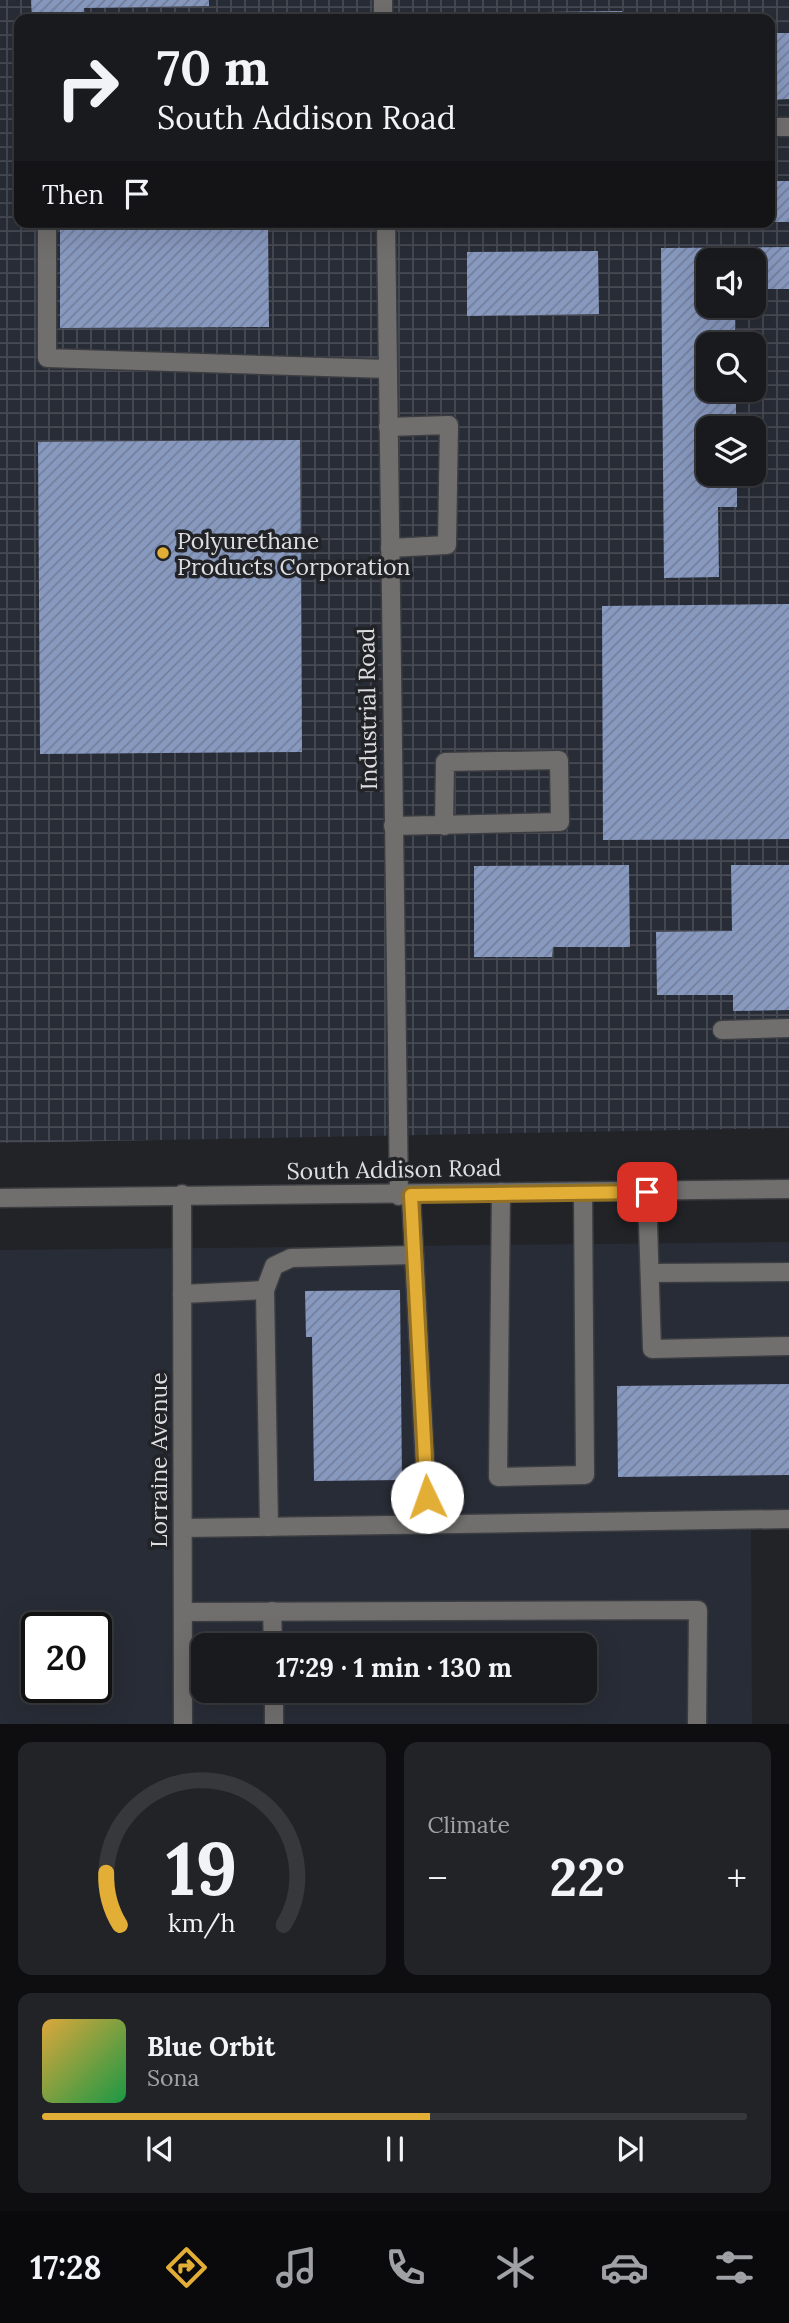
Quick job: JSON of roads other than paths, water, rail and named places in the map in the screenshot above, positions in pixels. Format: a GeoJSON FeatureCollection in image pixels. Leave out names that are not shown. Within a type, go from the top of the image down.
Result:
{"type":"FeatureCollection","features":[{"type":"Feature","properties":{"kind":"street"},"geometry":{"type":"LineString","coordinates":[[47,228],[47,358],[387,369]]}},
{"type":"Feature","properties":{"kind":"street","name":"Industrial Road"},"geometry":{"type":"LineString","coordinates":[[386,228],[393,826],[405,1196],[414,1255],[428,1524]]}},
{"type":"Feature","properties":{"kind":"street"},"geometry":{"type":"LineString","coordinates":[[388,427],[449,425],[447,545],[390,548]]}},
{"type":"Feature","properties":{"kind":"street"},"geometry":{"type":"LineString","coordinates":[[393,826],[444,826],[560,822],[559,760],[445,762],[444,826]]}},
{"type":"Feature","properties":{"kind":"street"},"geometry":{"type":"LineString","coordinates":[[722,1030],[789,1028]]}},
{"type":"Feature","properties":{"kind":"street","name":"South Addison Road"},"geometry":{"type":"LineString","coordinates":[[0,1198],[182,1195],[405,1196],[501,1192],[789,1189]]}},
{"type":"Feature","properties":{"kind":"street"},"geometry":{"type":"LineString","coordinates":[[501,1192],[498,1477],[585,1475],[583,1193]]}},
{"type":"Feature","properties":{"kind":"street"},"geometry":{"type":"LineString","coordinates":[[647,1192],[652,1349],[789,1346]]}},
{"type":"Feature","properties":{"kind":"street","name":"Lorraine Avenue"},"geometry":{"type":"LineString","coordinates":[[182,1195],[183,1724]]}},
{"type":"Feature","properties":{"kind":"street"},"geometry":{"type":"LineString","coordinates":[[269,1527],[265,1290],[274,1266],[291,1258],[414,1255]]}},
{"type":"Feature","properties":{"kind":"street"},"geometry":{"type":"LineString","coordinates":[[650,1273],[789,1272]]}},
{"type":"Feature","properties":{"kind":"street"},"geometry":{"type":"LineString","coordinates":[[182,1294],[265,1290]]}},
{"type":"Feature","properties":{"kind":"street"},"geometry":{"type":"LineString","coordinates":[[183,1528],[789,1519]]}},
{"type":"Feature","properties":{"kind":"street"},"geometry":{"type":"LineString","coordinates":[[183,1612],[698,1610],[697,1724]]}},
{"type":"Feature","properties":{"kind":"street"},"geometry":{"type":"LineString","coordinates":[[272,1612],[273,1633]]}},
{"type":"Feature","properties":{"kind":"street"},"geometry":{"type":"LineString","coordinates":[[274,1703],[274,1724]]}},
{"type":"Feature","properties":{"kind":"place","name":"Polyurethane Products Corporation"},"geometry":{"type":"Point","coordinates":[163,553]}}]}
